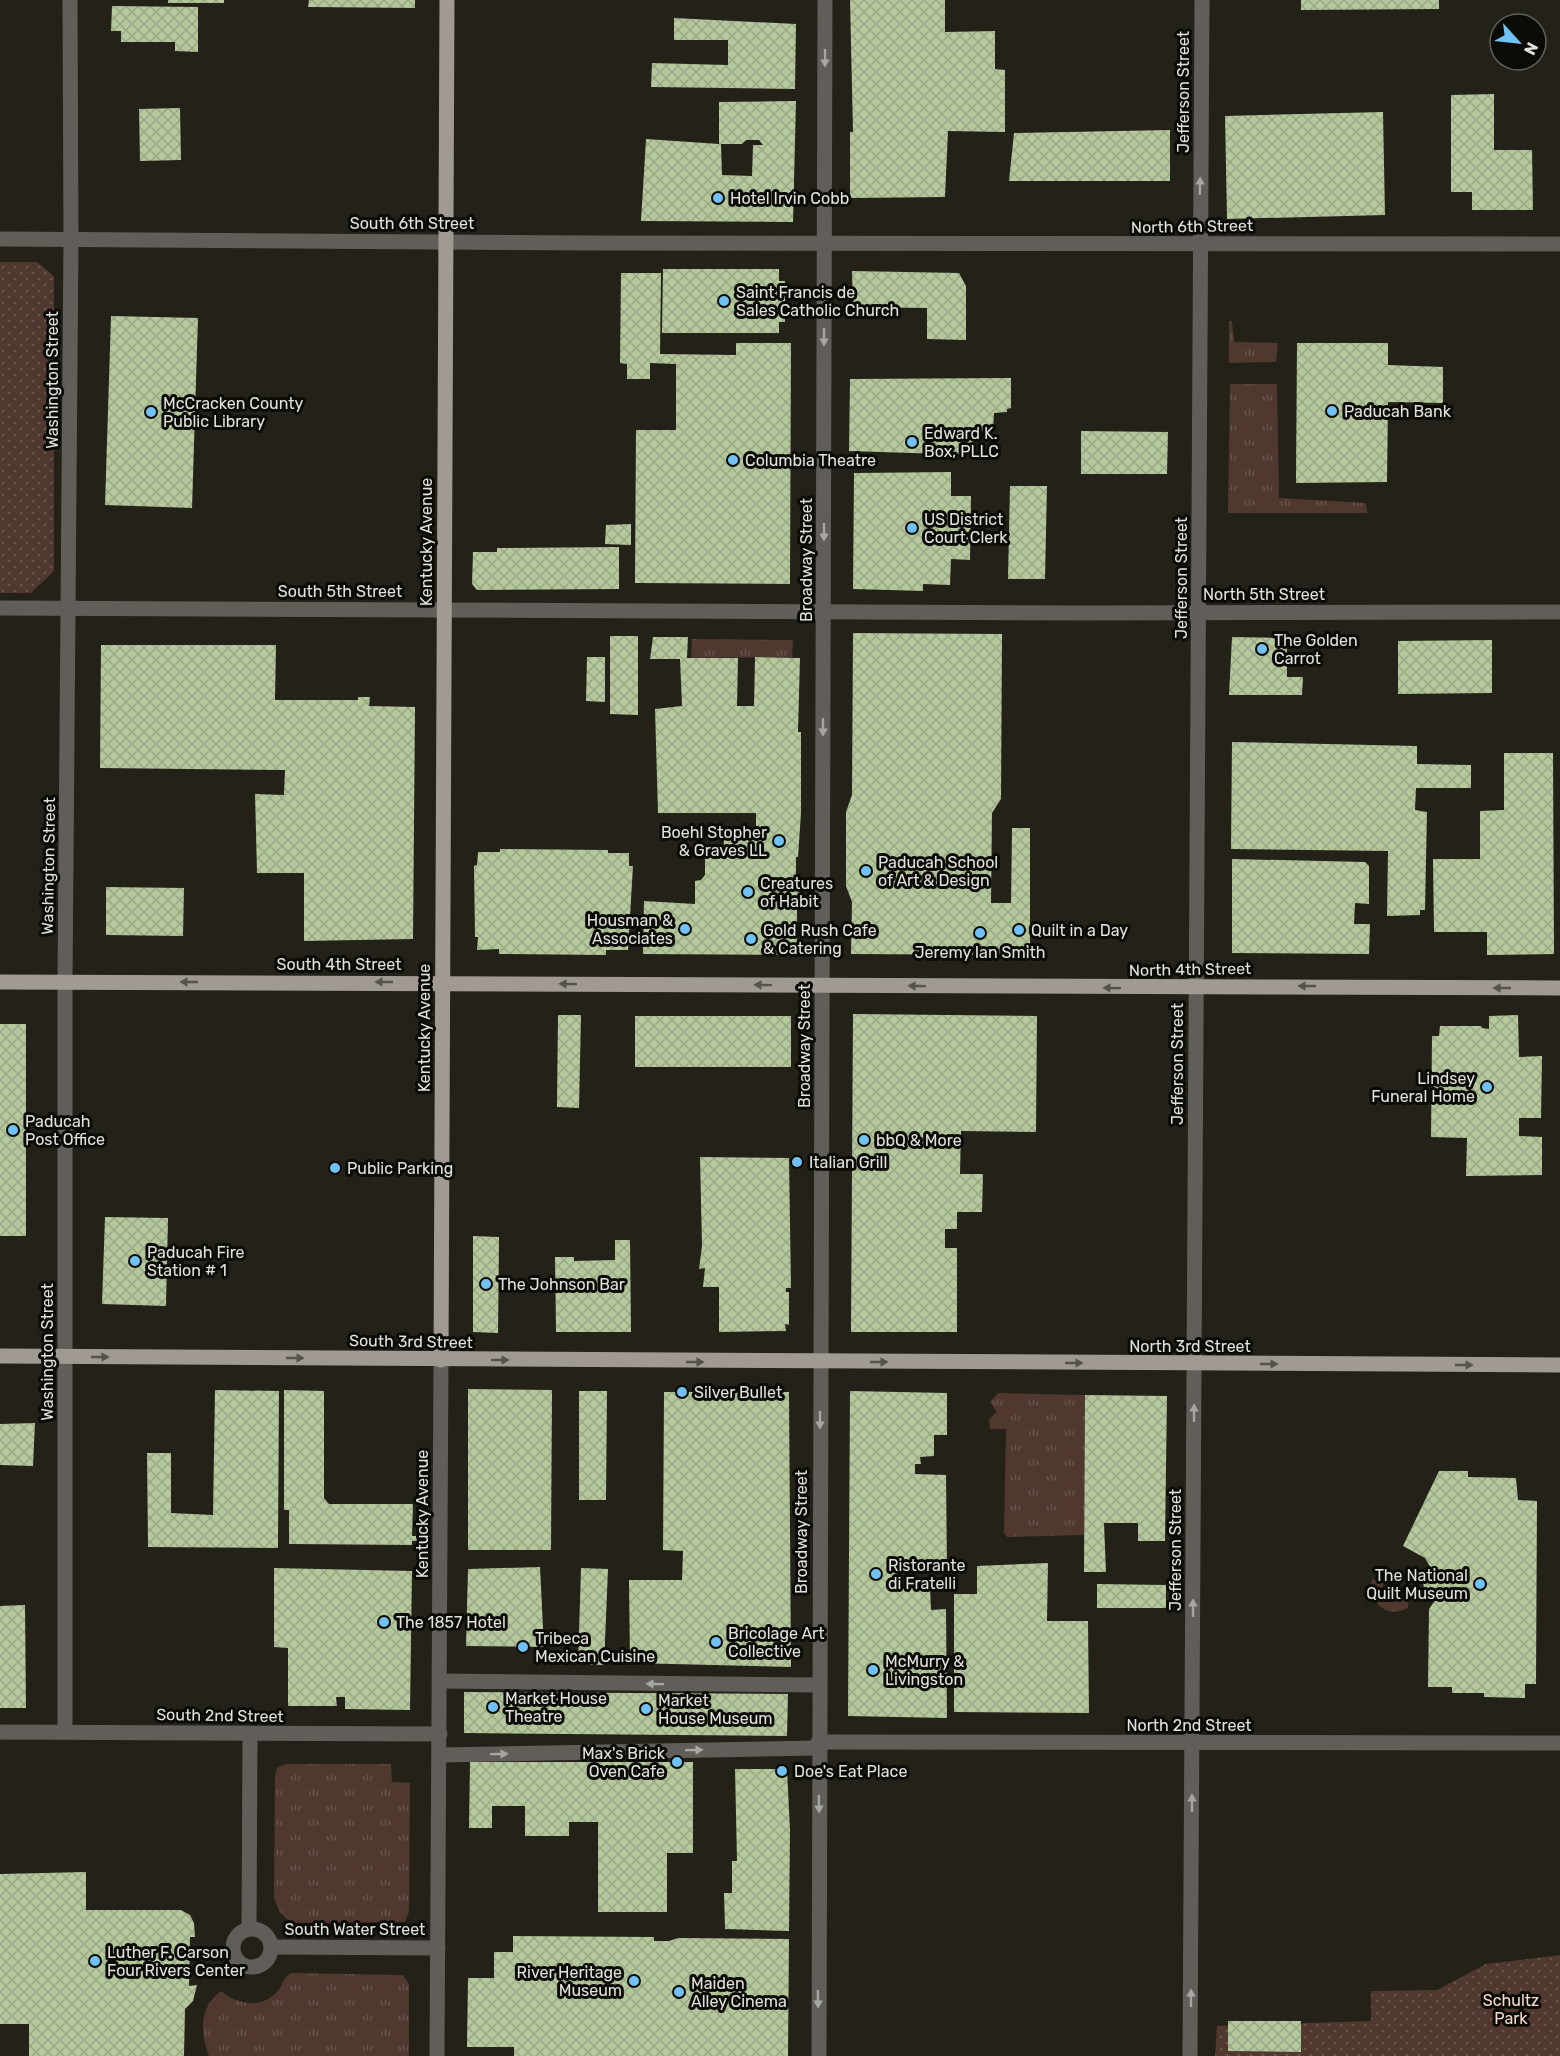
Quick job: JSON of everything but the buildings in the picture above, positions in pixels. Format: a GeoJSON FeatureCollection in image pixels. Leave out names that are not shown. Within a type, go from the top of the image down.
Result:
{"type":"FeatureCollection","features":[{"type":"Feature","properties":{"kind":"main road","name":"Kentucky Avenue"},"geometry":{"type":"LineString","coordinates":[[441,1360],[447,0]]}},
{"type":"Feature","properties":{"kind":"main road","name":"South 4th Street"},"geometry":{"type":"LineString","coordinates":[[0,982],[442,982],[821,986]]}},
{"type":"Feature","properties":{"kind":"main road","name":"North 4th Street"},"geometry":{"type":"LineString","coordinates":[[821,986],[1560,988]]}},
{"type":"Feature","properties":{"kind":"main road","name":"South 3rd Street"},"geometry":{"type":"LineString","coordinates":[[0,1356],[821,1362]]}},
{"type":"Feature","properties":{"kind":"main road","name":"North 3rd Street"},"geometry":{"type":"LineString","coordinates":[[821,1362],[1560,1365]]}},
{"type":"Feature","properties":{"kind":"street","name":"Washington Street"},"geometry":{"type":"LineString","coordinates":[[65,1731],[65,982],[71,240],[70,0]]}},
{"type":"Feature","properties":{"kind":"street","name":"Broadway Street"},"geometry":{"type":"LineString","coordinates":[[819,2056],[818,1685],[825,0]]}},
{"type":"Feature","properties":{"kind":"street","name":"Jefferson Street"},"geometry":{"type":"LineString","coordinates":[[1190,2056],[1202,0]]}},
{"type":"Feature","properties":{"kind":"street","name":"South 6th Street"},"geometry":{"type":"LineString","coordinates":[[0,239],[824,244]]}},
{"type":"Feature","properties":{"kind":"street","name":"North 6th Street"},"geometry":{"type":"LineString","coordinates":[[824,244],[1560,244]]}},
{"type":"Feature","properties":{"kind":"street","name":"South 5th Street"},"geometry":{"type":"LineString","coordinates":[[0,608],[824,612]]}},
{"type":"Feature","properties":{"kind":"street","name":"North 5th Street"},"geometry":{"type":"LineString","coordinates":[[824,612],[1560,612]]}},
{"type":"Feature","properties":{"kind":"street","name":"Kentucky Avenue"},"geometry":{"type":"LineString","coordinates":[[437,2056],[441,1681],[441,1360]]}},
{"type":"Feature","properties":{"kind":"street"},"geometry":{"type":"LineString","coordinates":[[441,1681],[818,1685]]}},
{"type":"Feature","properties":{"kind":"street","name":"South 2nd Street"},"geometry":{"type":"LineString","coordinates":[[0,1732],[440,1734]]}},
{"type":"Feature","properties":{"kind":"street"},"geometry":{"type":"LineString","coordinates":[[249,1929],[250,1734]]}},
{"type":"Feature","properties":{"kind":"street","name":"North 2nd Street"},"geometry":{"type":"LineString","coordinates":[[818,1745],[1560,1743]]}},
{"type":"Feature","properties":{"kind":"street"},"geometry":{"type":"LineString","coordinates":[[440,1755],[818,1745]]}},
{"type":"Feature","properties":{"kind":"street","name":"South Water Street"},"geometry":{"type":"LineString","coordinates":[[249,1929],[261,1931],[266,1935],[272,1947],[264,1964],[252,1967],[240,1964],[233,1947],[238,1935],[249,1929]]}},
{"type":"Feature","properties":{"kind":"street","name":"South Water Street"},"geometry":{"type":"LineString","coordinates":[[272,1947],[438,1948]]}},
{"type":"Feature","properties":{"kind":"green space"},"geometry":{"type":"Polygon","coordinates":[[[0,262],[37,262],[54,276],[54,571],[31,593],[0,593],[0,262]]]}},
{"type":"Feature","properties":{"kind":"green space"},"geometry":{"type":"Polygon","coordinates":[[[1229,321],[1232,321],[1234,342],[1278,343],[1276,362],[1229,363],[1229,321]]]}},
{"type":"Feature","properties":{"kind":"green space"},"geometry":{"type":"Polygon","coordinates":[[[1230,384],[1277,384],[1279,498],[1366,503],[1367,513],[1228,513],[1230,384]]]}},
{"type":"Feature","properties":{"kind":"green space"},"geometry":{"type":"Polygon","coordinates":[[[692,639],[793,640],[792,657],[691,658],[692,639]]]}},
{"type":"Feature","properties":{"kind":"green space"},"geometry":{"type":"Polygon","coordinates":[[[998,1393],[1085,1395],[1084,1535],[1007,1537],[1004,1533],[1006,1429],[990,1429],[989,1419],[997,1412],[990,1402],[998,1393]]]}},
{"type":"Feature","properties":{"kind":"green space"},"geometry":{"type":"Polygon","coordinates":[[[1372,1579],[1383,1583],[1383,1592],[1389,1600],[1400,1601],[1409,1593],[1408,1608],[1392,1612],[1380,1606],[1372,1594],[1372,1579]]]}},
{"type":"Feature","properties":{"kind":"green space"},"geometry":{"type":"Polygon","coordinates":[[[286,1764],[391,1764],[392,1782],[410,1783],[409,1912],[405,1922],[291,1923],[279,1911],[274,1897],[275,1775],[277,1768],[286,1764]]]}},
{"type":"Feature","properties":{"kind":"green space","name":"Schultz Park"},"geometry":{"type":"Polygon","coordinates":[[[1560,1955],[1560,2056],[1215,2056],[1217,2026],[1371,2021],[1371,1991],[1437,1990],[1486,1964],[1560,1955]]]}},
{"type":"Feature","properties":{"kind":"green space"},"geometry":{"type":"Polygon","coordinates":[[[291,1973],[403,1975],[409,1984],[409,2056],[209,2056],[204,2038],[203,2021],[214,1997],[221,1991],[243,2002],[267,2000],[274,1995],[291,1973]]]}},
{"type":"Feature","properties":{"kind":"place","name":"Hotel Irvin Cobb"},"geometry":{"type":"Point","coordinates":[718,198]}},
{"type":"Feature","properties":{"kind":"place","name":"Saint Francis de Sales Catholic Church"},"geometry":{"type":"Point","coordinates":[724,301]}},
{"type":"Feature","properties":{"kind":"place","name":"Paducah Bank"},"geometry":{"type":"Point","coordinates":[1332,411]}},
{"type":"Feature","properties":{"kind":"place","name":"McCracken County Public Library"},"geometry":{"type":"Point","coordinates":[151,412]}},
{"type":"Feature","properties":{"kind":"place","name":"Edward K. Box, PLLC"},"geometry":{"type":"Point","coordinates":[912,442]}},
{"type":"Feature","properties":{"kind":"place","name":"Columbia Theatre"},"geometry":{"type":"Point","coordinates":[733,460]}},
{"type":"Feature","properties":{"kind":"place","name":"US District Court Clerk"},"geometry":{"type":"Point","coordinates":[912,528]}},
{"type":"Feature","properties":{"kind":"place","name":"The Golden Carrot"},"geometry":{"type":"Point","coordinates":[1262,649]}},
{"type":"Feature","properties":{"kind":"place","name":"Boehl Stopher & Graves LL"},"geometry":{"type":"Point","coordinates":[779,841]}},
{"type":"Feature","properties":{"kind":"place","name":"Paducah School of Art & Design"},"geometry":{"type":"Point","coordinates":[866,871]}},
{"type":"Feature","properties":{"kind":"place","name":"Creatures of Habit"},"geometry":{"type":"Point","coordinates":[748,892]}},
{"type":"Feature","properties":{"kind":"place","name":"Housman & Associates"},"geometry":{"type":"Point","coordinates":[685,929]}},
{"type":"Feature","properties":{"kind":"place","name":"Quilt in a Day"},"geometry":{"type":"Point","coordinates":[1019,930]}},
{"type":"Feature","properties":{"kind":"place","name":"Jeremy Ian Smith"},"geometry":{"type":"Point","coordinates":[980,933]}},
{"type":"Feature","properties":{"kind":"place","name":"Gold Rush Cafe & Catering"},"geometry":{"type":"Point","coordinates":[751,939]}},
{"type":"Feature","properties":{"kind":"place","name":"Lindsey Funeral Home"},"geometry":{"type":"Point","coordinates":[1487,1087]}},
{"type":"Feature","properties":{"kind":"place","name":"Paducah Post Office"},"geometry":{"type":"Point","coordinates":[13,1130]}},
{"type":"Feature","properties":{"kind":"place","name":"bbQ & More"},"geometry":{"type":"Point","coordinates":[864,1140]}},
{"type":"Feature","properties":{"kind":"place","name":"Italian Grill"},"geometry":{"type":"Point","coordinates":[797,1162]}},
{"type":"Feature","properties":{"kind":"place","name":"Public Parking"},"geometry":{"type":"Point","coordinates":[335,1168]}},
{"type":"Feature","properties":{"kind":"place","name":"Paducah Fire Station # 1"},"geometry":{"type":"Point","coordinates":[135,1261]}},
{"type":"Feature","properties":{"kind":"place","name":"The Johnson Bar"},"geometry":{"type":"Point","coordinates":[486,1284]}},
{"type":"Feature","properties":{"kind":"place","name":"Silver Bullet"},"geometry":{"type":"Point","coordinates":[682,1392]}},
{"type":"Feature","properties":{"kind":"place","name":"Ristorante di Fratelli"},"geometry":{"type":"Point","coordinates":[876,1574]}},
{"type":"Feature","properties":{"kind":"place","name":"The National Quilt Museum"},"geometry":{"type":"Point","coordinates":[1480,1584]}},
{"type":"Feature","properties":{"kind":"place","name":"The 1857 Hotel"},"geometry":{"type":"Point","coordinates":[384,1622]}},
{"type":"Feature","properties":{"kind":"place","name":"Bricolage Art Collective"},"geometry":{"type":"Point","coordinates":[716,1642]}},
{"type":"Feature","properties":{"kind":"place","name":"Tribeca Mexican Cuisine"},"geometry":{"type":"Point","coordinates":[523,1647]}},
{"type":"Feature","properties":{"kind":"place","name":"McMurry & Livingston"},"geometry":{"type":"Point","coordinates":[873,1670]}},
{"type":"Feature","properties":{"kind":"place","name":"Market House Theatre"},"geometry":{"type":"Point","coordinates":[493,1707]}},
{"type":"Feature","properties":{"kind":"place","name":"Market House Museum"},"geometry":{"type":"Point","coordinates":[646,1709]}},
{"type":"Feature","properties":{"kind":"place","name":"Max's Brick Oven Cafe"},"geometry":{"type":"Point","coordinates":[677,1762]}},
{"type":"Feature","properties":{"kind":"place","name":"Doe's Eat Place"},"geometry":{"type":"Point","coordinates":[782,1771]}},
{"type":"Feature","properties":{"kind":"place","name":"Luther F. Carson Four Rivers Center"},"geometry":{"type":"Point","coordinates":[95,1961]}},
{"type":"Feature","properties":{"kind":"place","name":"River Heritage Museum"},"geometry":{"type":"Point","coordinates":[634,1981]}},
{"type":"Feature","properties":{"kind":"place","name":"Maiden Alley Cinema"},"geometry":{"type":"Point","coordinates":[679,1992]}}]}
